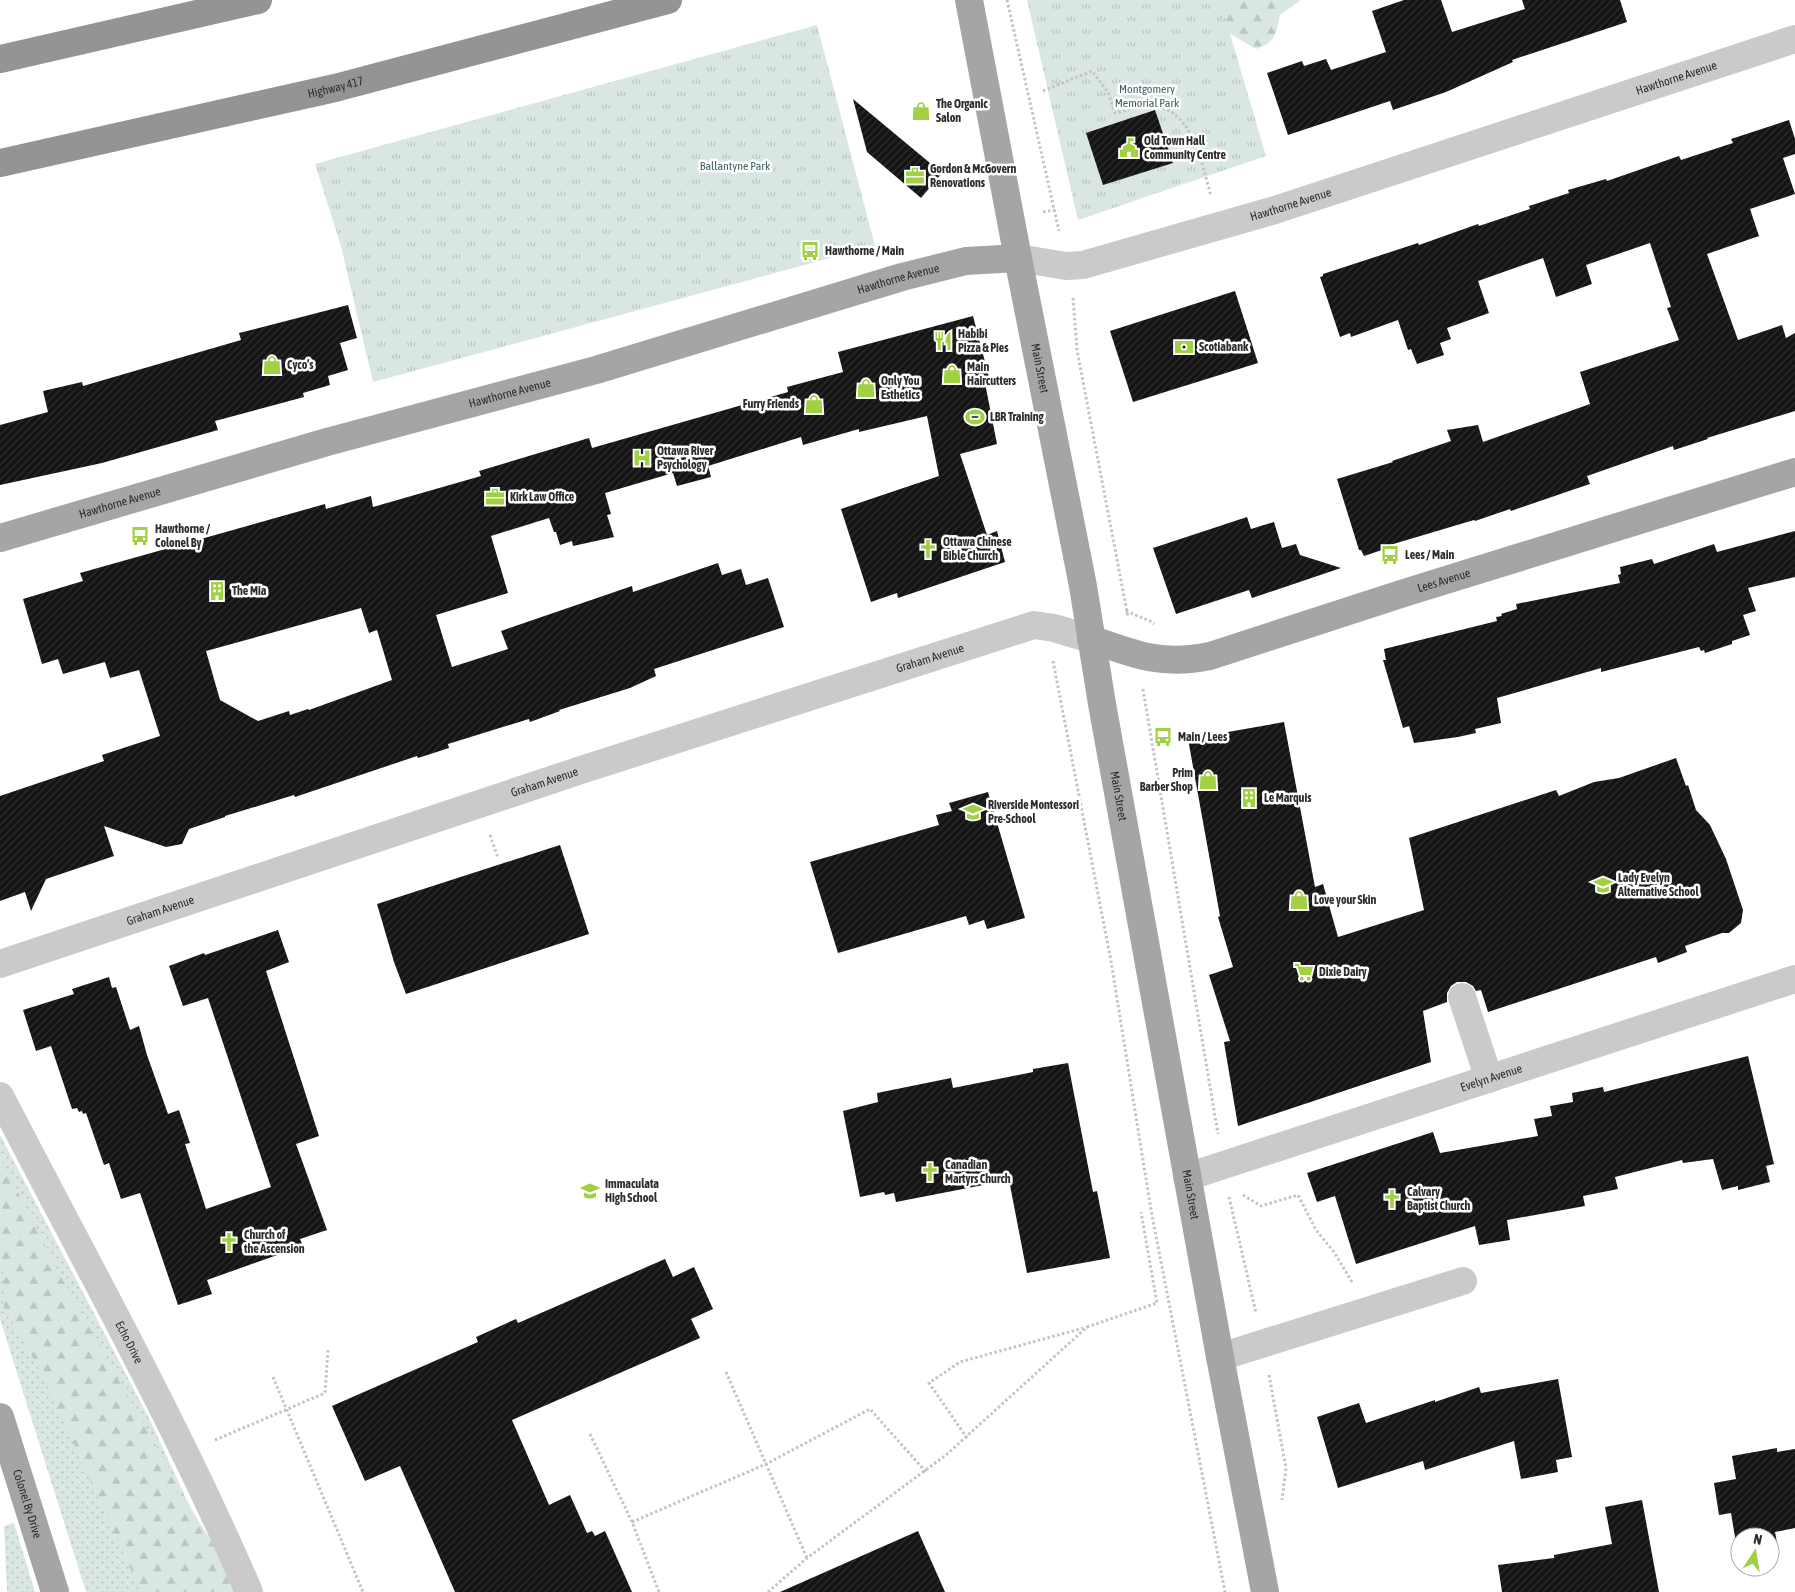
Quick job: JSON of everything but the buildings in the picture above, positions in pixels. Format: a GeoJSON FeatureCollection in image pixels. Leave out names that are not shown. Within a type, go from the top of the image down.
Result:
{"type":"FeatureCollection","features":[{"type":"Feature","properties":{"kind":"highway"},"geometry":{"type":"LineString","coordinates":[[0,59],[258,0]]}},
{"type":"Feature","properties":{"kind":"highway","name":"Highway 417"},"geometry":{"type":"LineString","coordinates":[[0,163],[335,88],[668,0]]}},
{"type":"Feature","properties":{"kind":"main road","name":"Main Street"},"geometry":{"type":"LineString","coordinates":[[969,0],[1018,258],[1076,545],[1187,1177],[1265,1592]]}},
{"type":"Feature","properties":{"kind":"main road","name":"Hawthorne Avenue"},"geometry":{"type":"LineString","coordinates":[[0,538],[327,442],[596,370],[902,277],[966,262],[1018,258]]}},
{"type":"Feature","properties":{"kind":"main road","name":"Lees Avenue"},"geometry":{"type":"LineString","coordinates":[[1092,639],[1136,655],[1150,658],[1177,661],[1210,656],[1414,590],[1795,472]]}},
{"type":"Feature","properties":{"kind":"main road","name":"Colonel By Drive"},"geometry":{"type":"LineString","coordinates":[[0,1417],[55,1592]]}},
{"type":"Feature","properties":{"kind":"street","name":"Hawthorne Avenue"},"geometry":{"type":"LineString","coordinates":[[1018,258],[1066,266],[1083,265],[1275,210],[1795,39]]}},
{"type":"Feature","properties":{"kind":"street","name":"Graham Avenue"},"geometry":{"type":"LineString","coordinates":[[0,964],[582,770],[1034,625],[1054,628],[1092,639]]}},
{"type":"Feature","properties":{"kind":"street","name":"Evelyn Avenue"},"geometry":{"type":"LineString","coordinates":[[1187,1177],[1795,980]]}},
{"type":"Feature","properties":{"kind":"street"},"geometry":{"type":"LineString","coordinates":[[1462,997],[1489,1079]]}},
{"type":"Feature","properties":{"kind":"street","name":"Echo Drive"},"geometry":{"type":"LineString","coordinates":[[0,1096],[170,1421],[249,1592]]}},
{"type":"Feature","properties":{"kind":"street"},"geometry":{"type":"LineString","coordinates":[[1220,1357],[1462,1281]]}},
{"type":"Feature","properties":{"kind":"path"},"geometry":{"type":"LineString","coordinates":[[1007,0],[1073,298],[1077,350],[1148,716],[1216,1124]]}},
{"type":"Feature","properties":{"kind":"path"},"geometry":{"type":"LineString","coordinates":[[1043,91],[1092,71],[1108,92],[1115,113],[1147,106],[1170,110],[1186,124],[1199,155],[1214,204]]}},
{"type":"Feature","properties":{"kind":"path"},"geometry":{"type":"LineString","coordinates":[[1053,660],[1111,961],[1151,1210],[1224,1592]]}},
{"type":"Feature","properties":{"kind":"path"},"geometry":{"type":"LineString","coordinates":[[488,830],[498,858]]}},
{"type":"Feature","properties":{"kind":"path"},"geometry":{"type":"LineString","coordinates":[[1243,1195],[1260,1206],[1298,1195],[1316,1230],[1334,1252],[1368,1311]]}},
{"type":"Feature","properties":{"kind":"path"},"geometry":{"type":"LineString","coordinates":[[1231,1205],[1263,1344],[1286,1468],[1282,1504]]}},
{"type":"Feature","properties":{"kind":"path"},"geometry":{"type":"LineString","coordinates":[[967,1438],[930,1383],[960,1362],[1087,1327],[1157,1303],[1141,1212]]}},
{"type":"Feature","properties":{"kind":"path"},"geometry":{"type":"LineString","coordinates":[[768,1592],[807,1558],[926,1472],[967,1438],[1087,1327]]}},
{"type":"Feature","properties":{"kind":"path"},"geometry":{"type":"LineString","coordinates":[[214,1440],[325,1392],[328,1350]]}},
{"type":"Feature","properties":{"kind":"path"},"geometry":{"type":"LineString","coordinates":[[726,1372],[807,1558]]}},
{"type":"Feature","properties":{"kind":"path"},"geometry":{"type":"LineString","coordinates":[[273,1377],[363,1592]]}},
{"type":"Feature","properties":{"kind":"path"},"geometry":{"type":"LineString","coordinates":[[632,1522],[766,1464],[870,1409],[926,1472]]}},
{"type":"Feature","properties":{"kind":"path"},"geometry":{"type":"LineString","coordinates":[[590,1434],[632,1522],[659,1592]]}},
{"type":"Feature","properties":{"kind":"green space","name":"Montgomery Memorial Park"},"geometry":{"type":"Polygon","coordinates":[[[1027,0],[1220,0],[1266,156],[1078,220],[1027,0]]]}},
{"type":"Feature","properties":{"kind":"green space"},"geometry":{"type":"Polygon","coordinates":[[[1158,0],[1301,0],[1280,15],[1274,36],[1268,43],[1256,49],[1227,32],[1158,0]]]}},
{"type":"Feature","properties":{"kind":"green space","name":"Ballantyne Park"},"geometry":{"type":"Polygon","coordinates":[[[817,25],[875,246],[373,382],[341,246],[315,164],[817,25]]]}},
{"type":"Feature","properties":{"kind":"green space"},"geometry":{"type":"Polygon","coordinates":[[[0,1135],[150,1420],[229,1592],[86,1592],[0,1319],[0,1135]]]}},
{"type":"Feature","properties":{"kind":"green space"},"geometry":{"type":"Polygon","coordinates":[[[0,1157],[61,1277],[199,1522],[245,1592],[141,1592],[43,1376],[4,1307],[3,1270],[0,1260],[0,1157]]]}},
{"type":"Feature","properties":{"kind":"green space"},"geometry":{"type":"Polygon","coordinates":[[[14,1523],[35,1592],[7,1592],[4,1526],[14,1523]]]}},
{"type":"Feature","properties":{"kind":"place","name":"The Organic Salon"},"geometry":{"type":"Point","coordinates":[921,111]}},
{"type":"Feature","properties":{"kind":"place","name":"Old Town Hall Community Centre"},"geometry":{"type":"Point","coordinates":[1129,148]}},
{"type":"Feature","properties":{"kind":"place","name":"Gordon & McGovern Renovations"},"geometry":{"type":"Point","coordinates":[915,176]}},
{"type":"Feature","properties":{"kind":"place","name":"Hawthorne / Main"},"geometry":{"type":"Point","coordinates":[810,251]}},
{"type":"Feature","properties":{"kind":"place","name":"Habibi Pizza & Pies"},"geometry":{"type":"Point","coordinates":[943,341]}},
{"type":"Feature","properties":{"kind":"place","name":"Scotiabank"},"geometry":{"type":"Point","coordinates":[1184,347]}},
{"type":"Feature","properties":{"kind":"place","name":"Cyco’s"},"geometry":{"type":"Point","coordinates":[272,365]}},
{"type":"Feature","properties":{"kind":"place","name":"Main Haircutters"},"geometry":{"type":"Point","coordinates":[952,374]}},
{"type":"Feature","properties":{"kind":"place","name":"Only You Esthetics"},"geometry":{"type":"Point","coordinates":[866,388]}},
{"type":"Feature","properties":{"kind":"place","name":"Furry Friends"},"geometry":{"type":"Point","coordinates":[814,404]}},
{"type":"Feature","properties":{"kind":"place","name":"LBR Training"},"geometry":{"type":"Point","coordinates":[975,417]}},
{"type":"Feature","properties":{"kind":"place","name":"Ottawa River Psychology"},"geometry":{"type":"Point","coordinates":[642,458]}},
{"type":"Feature","properties":{"kind":"place","name":"Kirk Law Office"},"geometry":{"type":"Point","coordinates":[495,497]}},
{"type":"Feature","properties":{"kind":"place","name":"Hawthorne / Colonel By"},"geometry":{"type":"Point","coordinates":[140,536]}},
{"type":"Feature","properties":{"kind":"place","name":"Ottawa Chinese Bible Church"},"geometry":{"type":"Point","coordinates":[928,549]}},
{"type":"Feature","properties":{"kind":"place","name":"Lees / Main"},"geometry":{"type":"Point","coordinates":[1390,555]}},
{"type":"Feature","properties":{"kind":"place","name":"The Mia"},"geometry":{"type":"Point","coordinates":[217,591]}},
{"type":"Feature","properties":{"kind":"place","name":"Main / Lees"},"geometry":{"type":"Point","coordinates":[1163,737]}},
{"type":"Feature","properties":{"kind":"place","name":"Prim Barber Shop"},"geometry":{"type":"Point","coordinates":[1208,780]}},
{"type":"Feature","properties":{"kind":"place","name":"Le Marquis"},"geometry":{"type":"Point","coordinates":[1249,798]}},
{"type":"Feature","properties":{"kind":"place","name":"Riverside Montessori Pre-School"},"geometry":{"type":"Point","coordinates":[973,812]}},
{"type":"Feature","properties":{"kind":"place","name":"Lady Evelyn Alternative School"},"geometry":{"type":"Point","coordinates":[1603,885]}},
{"type":"Feature","properties":{"kind":"place","name":"Love your Skin"},"geometry":{"type":"Point","coordinates":[1299,900]}},
{"type":"Feature","properties":{"kind":"place","name":"Dixie Dairy"},"geometry":{"type":"Point","coordinates":[1304,972]}},
{"type":"Feature","properties":{"kind":"place","name":"Canadian Martyrs Church"},"geometry":{"type":"Point","coordinates":[930,1172]}},
{"type":"Feature","properties":{"kind":"place","name":"Immaculata High School"},"geometry":{"type":"Point","coordinates":[590,1191]}},
{"type":"Feature","properties":{"kind":"place","name":"Calvary Baptist Church"},"geometry":{"type":"Point","coordinates":[1392,1199]}},
{"type":"Feature","properties":{"kind":"place","name":"Church of the Ascension"},"geometry":{"type":"Point","coordinates":[229,1242]}}]}
